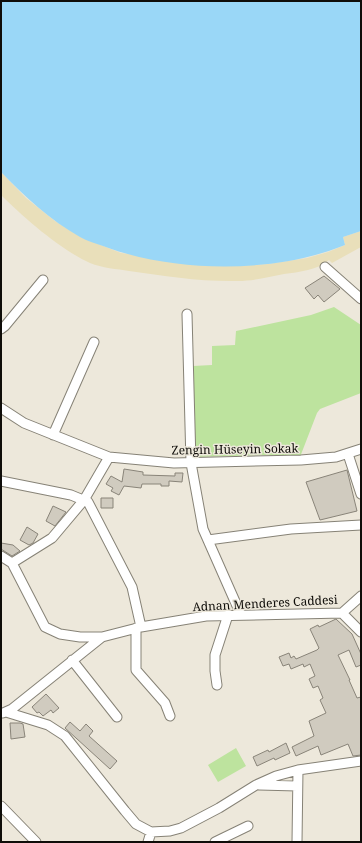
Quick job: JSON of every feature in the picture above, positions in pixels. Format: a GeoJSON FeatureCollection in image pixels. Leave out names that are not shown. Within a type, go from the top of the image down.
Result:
{"type":"FeatureCollection","features":[{"type":"Feature","properties":{"kind":"street"},"geometry":{"type":"LineString","coordinates":[[325,267],[361,300]]}},
{"type":"Feature","properties":{"kind":"street"},"geometry":{"type":"LineString","coordinates":[[1,329],[43,280]]}},
{"type":"Feature","properties":{"kind":"street"},"geometry":{"type":"LineString","coordinates":[[187,314],[191,463],[203,529],[241,615]]}},
{"type":"Feature","properties":{"kind":"street"},"geometry":{"type":"LineString","coordinates":[[53,435],[94,342]]}},
{"type":"Feature","properties":{"kind":"street","name":"Zengin Hüseyin Sokak"},"geometry":{"type":"LineString","coordinates":[[1,408],[24,423],[109,457],[174,463],[301,460],[336,457],[361,449]]}},
{"type":"Feature","properties":{"kind":"street"},"geometry":{"type":"LineString","coordinates":[[348,454],[361,494]]}},
{"type":"Feature","properties":{"kind":"street"},"geometry":{"type":"LineString","coordinates":[[12,563],[52,538],[84,500],[109,457]]}},
{"type":"Feature","properties":{"kind":"street"},"geometry":{"type":"LineString","coordinates":[[1,481],[71,495],[88,502],[132,586],[138,628],[136,670],[165,703],[170,716]]}},
{"type":"Feature","properties":{"kind":"street"},"geometry":{"type":"LineString","coordinates":[[208,540],[291,529],[361,525]]}},
{"type":"Feature","properties":{"kind":"street"},"geometry":{"type":"LineString","coordinates":[[1,556],[12,563],[46,627],[60,634],[80,637],[102,637]]}},
{"type":"Feature","properties":{"kind":"street","name":"Adnan Menderes Caddesi"},"geometry":{"type":"LineString","coordinates":[[4,713],[102,637],[138,628],[206,616],[342,613],[361,596]]}},
{"type":"Feature","properties":{"kind":"street"},"geometry":{"type":"LineString","coordinates":[[342,613],[361,632]]}},
{"type":"Feature","properties":{"kind":"street"},"geometry":{"type":"LineString","coordinates":[[217,686],[215,655],[228,615]]}},
{"type":"Feature","properties":{"kind":"street"},"geometry":{"type":"LineString","coordinates":[[72,660],[117,717]]}},
{"type":"Feature","properties":{"kind":"street"},"geometry":{"type":"LineString","coordinates":[[4,713],[48,725],[66,736],[136,824],[151,832],[170,831],[181,828],[219,808],[256,785],[276,776],[298,770],[361,761]]}},
{"type":"Feature","properties":{"kind":"street"},"geometry":{"type":"LineString","coordinates":[[297,842],[298,770]]}},
{"type":"Feature","properties":{"kind":"street"},"geometry":{"type":"LineString","coordinates":[[256,785],[297,786]]}},
{"type":"Feature","properties":{"kind":"street"},"geometry":{"type":"LineString","coordinates":[[1,806],[36,842]]}},
{"type":"Feature","properties":{"kind":"street"},"geometry":{"type":"LineString","coordinates":[[215,842],[248,826]]}},
{"type":"Feature","properties":{"kind":"street"},"geometry":{"type":"LineString","coordinates":[[148,842],[151,832]]}},
{"type":"Feature","properties":{"kind":"green space"},"geometry":{"type":"Polygon","coordinates":[[[334,307],[361,325],[361,393],[320,409],[317,413],[300,457],[263,455],[194,457],[193,366],[212,365],[212,346],[235,345],[236,331],[311,315],[334,307]]]}},
{"type":"Feature","properties":{"kind":"green space"},"geometry":{"type":"Polygon","coordinates":[[[236,748],[246,766],[218,782],[208,765],[236,748]]]}},
{"type":"Feature","properties":{"kind":"sand"},"geometry":{"type":"Polygon","coordinates":[[[1,172],[26,198],[55,221],[81,237],[121,253],[232,266],[268,264],[307,258],[328,252],[345,245],[343,237],[361,231],[361,247],[332,263],[329,260],[308,270],[244,281],[197,280],[104,267],[90,263],[67,250],[43,233],[21,214],[1,195],[1,172]]]}},
{"type":"Feature","properties":{"kind":"water"},"geometry":{"type":"Polygon","coordinates":[[[1,1],[361,1],[361,231],[343,237],[345,245],[317,254],[288,261],[256,265],[224,266],[192,265],[131,255],[88,241],[58,223],[38,208],[1,172],[1,1]]]}},
{"type":"Feature","properties":{"kind":"building"},"geometry":{"type":"Polygon","coordinates":[[[324,276],[340,289],[324,302],[318,295],[314,299],[305,288],[324,276]]]}},
{"type":"Feature","properties":{"kind":"building"},"geometry":{"type":"Polygon","coordinates":[[[124,469],[143,472],[143,475],[175,476],[175,473],[183,473],[182,482],[169,481],[169,486],[161,486],[161,484],[142,484],[141,488],[124,486],[119,495],[111,491],[113,488],[106,484],[111,476],[122,482],[124,469]]]}},
{"type":"Feature","properties":{"kind":"building"},"geometry":{"type":"Polygon","coordinates":[[[347,470],[357,511],[320,520],[306,482],[347,470]]]}},
{"type":"Feature","properties":{"kind":"building"},"geometry":{"type":"Polygon","coordinates":[[[101,498],[113,498],[113,508],[101,508],[101,498]]]}},
{"type":"Feature","properties":{"kind":"building"},"geometry":{"type":"Polygon","coordinates":[[[53,506],[66,512],[55,526],[46,521],[53,506]]]}},
{"type":"Feature","properties":{"kind":"building"},"geometry":{"type":"Polygon","coordinates":[[[27,527],[38,534],[33,543],[29,545],[20,540],[27,527]]]}},
{"type":"Feature","properties":{"kind":"building"},"geometry":{"type":"Polygon","coordinates":[[[1,543],[13,545],[20,551],[12,556],[1,549],[1,543]]]}},
{"type":"Feature","properties":{"kind":"building"},"geometry":{"type":"Polygon","coordinates":[[[336,619],[352,634],[361,654],[361,665],[356,667],[349,650],[338,655],[357,698],[361,697],[361,755],[353,756],[348,744],[321,755],[318,746],[296,756],[292,747],[314,736],[309,721],[326,713],[320,700],[323,698],[318,686],[313,688],[309,679],[315,676],[310,664],[304,667],[303,664],[291,669],[289,664],[283,666],[279,657],[289,653],[291,658],[294,656],[296,659],[317,650],[319,648],[310,629],[318,625],[319,627],[336,619]]]}},
{"type":"Feature","properties":{"kind":"building"},"geometry":{"type":"Polygon","coordinates":[[[46,694],[59,708],[53,713],[51,710],[43,716],[39,712],[37,713],[32,707],[46,694]]]}},
{"type":"Feature","properties":{"kind":"building"},"geometry":{"type":"Polygon","coordinates":[[[70,722],[80,731],[86,724],[93,731],[89,736],[117,761],[110,769],[65,728],[70,722]]]}},
{"type":"Feature","properties":{"kind":"building"},"geometry":{"type":"Polygon","coordinates":[[[10,723],[23,724],[25,737],[11,739],[10,723]]]}},
{"type":"Feature","properties":{"kind":"building"},"geometry":{"type":"Polygon","coordinates":[[[286,743],[290,753],[275,760],[274,758],[257,766],[253,757],[268,750],[269,752],[286,743]]]}}]}
